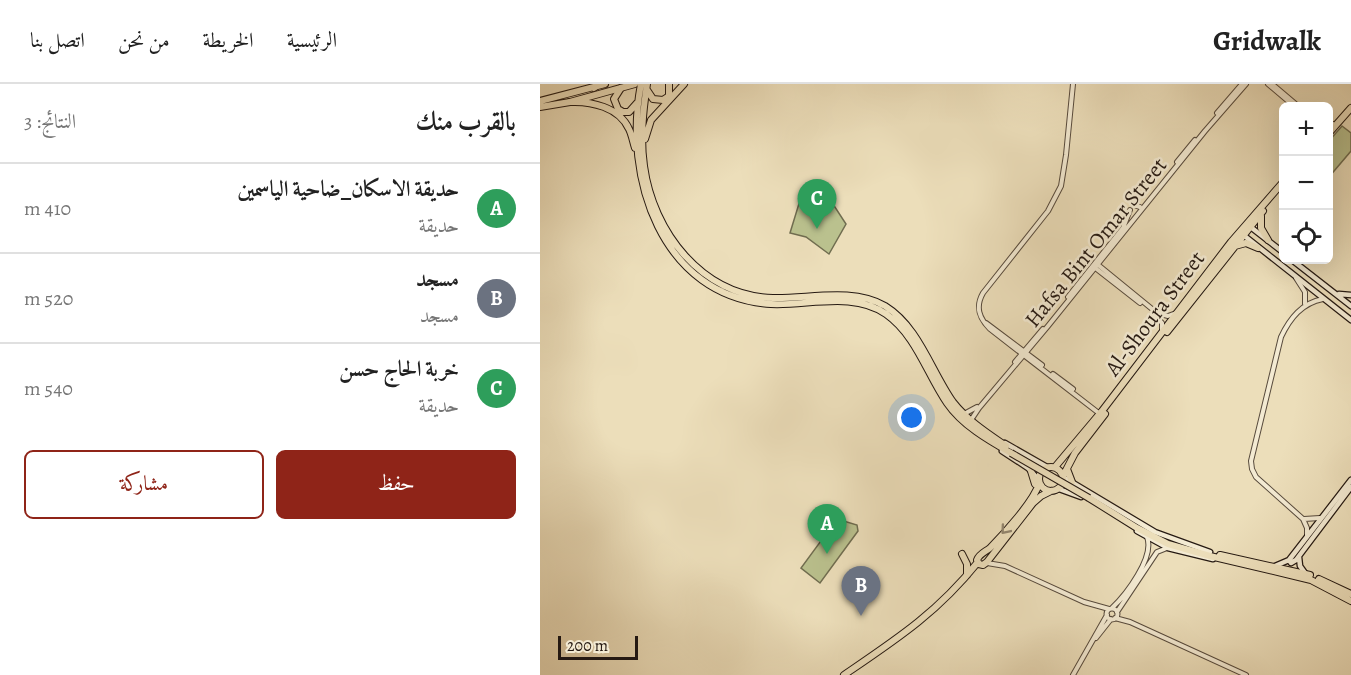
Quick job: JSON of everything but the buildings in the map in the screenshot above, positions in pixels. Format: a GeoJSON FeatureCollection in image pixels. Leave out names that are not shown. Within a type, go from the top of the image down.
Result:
{"type":"FeatureCollection","features":[{"type":"Feature","properties":{"kind":"main road"},"geometry":{"type":"LineString","coordinates":[[540,101],[605,84]]}},
{"type":"Feature","properties":{"kind":"main road"},"geometry":{"type":"LineString","coordinates":[[643,85],[652,98],[661,101],[669,96],[669,84]]}},
{"type":"Feature","properties":{"kind":"main road"},"geometry":{"type":"LineString","coordinates":[[640,154],[651,120],[684,84]]}},
{"type":"Feature","properties":{"kind":"main road"},"geometry":{"type":"LineString","coordinates":[[540,107],[643,85]]}},
{"type":"Feature","properties":{"kind":"main road"},"geometry":{"type":"LineString","coordinates":[[621,88],[614,99],[618,109],[629,112],[638,99],[643,85]]}},
{"type":"Feature","properties":{"kind":"main road"},"geometry":{"type":"LineString","coordinates":[[640,154],[643,85]]}},
{"type":"Feature","properties":{"kind":"main road"},"geometry":{"type":"LineString","coordinates":[[540,96],[556,96]]}},
{"type":"Feature","properties":{"kind":"main road"},"geometry":{"type":"LineString","coordinates":[[638,99],[644,192],[660,232],[679,259],[694,274],[708,285],[734,298],[771,304],[853,302],[868,305],[885,313],[894,320],[917,350],[952,409],[1030,469],[1042,488],[1069,491],[1082,497],[1168,548],[1210,559],[1216,558]]}},
{"type":"Feature","properties":{"kind":"main road"},"geometry":{"type":"LineString","coordinates":[[570,102],[594,103],[621,118],[629,129],[640,154],[648,188],[665,229],[684,256],[707,276],[730,290],[751,295],[772,298],[844,296],[866,299],[884,306],[909,329],[951,399],[964,414],[990,438],[1012,452],[1164,539],[1307,574],[1351,594]]}},
{"type":"Feature","properties":{"kind":"main road"},"geometry":{"type":"LineString","coordinates":[[1333,123],[1351,104]]}},
{"type":"Feature","properties":{"kind":"main road"},"geometry":{"type":"LineString","coordinates":[[1333,129],[1351,108]]}},
{"type":"Feature","properties":{"kind":"main road","name":"Al-Shoura Street"},"geometry":{"type":"LineString","coordinates":[[1249,225],[1279,187]]}},
{"type":"Feature","properties":{"kind":"main road","name":"Al-Shoura Street"},"geometry":{"type":"LineString","coordinates":[[1055,467],[1241,233],[1279,193]]}},
{"type":"Feature","properties":{"kind":"main road"},"geometry":{"type":"LineString","coordinates":[[1261,213],[1261,228],[1268,240]]}},
{"type":"Feature","properties":{"kind":"main road"},"geometry":{"type":"LineString","coordinates":[[1249,225],[1279,249]]}},
{"type":"Feature","properties":{"kind":"main road"},"geometry":{"type":"LineString","coordinates":[[1241,233],[1351,320]]}},
{"type":"Feature","properties":{"kind":"main road","name":"Al-Shoura Street"},"geometry":{"type":"LineString","coordinates":[[1063,476],[1068,465],[1128,383],[1232,248],[1241,233]]}},
{"type":"Feature","properties":{"kind":"main road"},"geometry":{"type":"LineString","coordinates":[[1232,248],[1243,243],[1258,248]]}},
{"type":"Feature","properties":{"kind":"main road"},"geometry":{"type":"LineString","coordinates":[[1273,259],[1275,254],[1279,253]]}},
{"type":"Feature","properties":{"kind":"main road"},"geometry":{"type":"LineString","coordinates":[[1297,264],[1351,306]]}},
{"type":"Feature","properties":{"kind":"main road"},"geometry":{"type":"LineString","coordinates":[[1332,291],[1342,296],[1351,295]]}},
{"type":"Feature","properties":{"kind":"main road"},"geometry":{"type":"LineString","coordinates":[[982,563],[978,556],[991,547],[1037,494],[1055,490],[1063,483],[1060,470],[1047,467],[990,438]]}},
{"type":"Feature","properties":{"kind":"main road"},"geometry":{"type":"LineString","coordinates":[[1063,459],[1064,465],[1068,465],[1069,477],[1074,483]]}},
{"type":"Feature","properties":{"kind":"main road"},"geometry":{"type":"LineString","coordinates":[[1030,469],[1036,467],[1033,460]]}},
{"type":"Feature","properties":{"kind":"main road"},"geometry":{"type":"LineString","coordinates":[[851,675],[927,620],[982,563],[1033,503],[1043,469],[1047,467]]}},
{"type":"Feature","properties":{"kind":"main road"},"geometry":{"type":"LineString","coordinates":[[1030,469],[1037,494]]}},
{"type":"Feature","properties":{"kind":"main road"},"geometry":{"type":"LineString","coordinates":[[1063,476],[1155,532],[1210,552]]}},
{"type":"Feature","properties":{"kind":"main road"},"geometry":{"type":"LineString","coordinates":[[1275,566],[1289,560],[1351,480]]}},
{"type":"Feature","properties":{"kind":"main road"},"geometry":{"type":"LineString","coordinates":[[1069,491],[1068,484],[1074,483]]}},
{"type":"Feature","properties":{"kind":"main road"},"geometry":{"type":"LineString","coordinates":[[1289,560],[1293,562],[1300,554],[1351,487]]}},
{"type":"Feature","properties":{"kind":"main road"},"geometry":{"type":"LineString","coordinates":[[1090,496],[1161,541],[1216,558],[1311,580],[1351,601]]}},
{"type":"Feature","properties":{"kind":"main road"},"geometry":{"type":"LineString","coordinates":[[962,554],[967,575]]}},
{"type":"Feature","properties":{"kind":"main road"},"geometry":{"type":"LineString","coordinates":[[1300,554],[1300,566],[1307,574]]}},
{"type":"Feature","properties":{"kind":"main road"},"geometry":{"type":"LineString","coordinates":[[844,675],[925,618],[982,563]]}},
{"type":"Feature","properties":{"kind":"street"},"geometry":{"type":"LineString","coordinates":[[1073,84],[1061,186],[1044,216],[980,298],[979,312],[983,321],[1100,413]]}},
{"type":"Feature","properties":{"kind":"street","name":"Hafsa Bint Omar Street"},"geometry":{"type":"LineString","coordinates":[[1095,266],[1140,207],[1244,84]]}},
{"type":"Feature","properties":{"kind":"street","name":"Hafsa Bint Omar Street"},"geometry":{"type":"LineString","coordinates":[[964,414],[974,410],[993,391],[1244,84]]}},
{"type":"Feature","properties":{"kind":"street"},"geometry":{"type":"LineString","coordinates":[[1270,84],[1291,102]]}},
{"type":"Feature","properties":{"kind":"street"},"geometry":{"type":"LineString","coordinates":[[1134,205],[1140,207]]}},
{"type":"Feature","properties":{"kind":"street"},"geometry":{"type":"LineString","coordinates":[[1123,228],[1130,210]]}},
{"type":"Feature","properties":{"kind":"street"},"geometry":{"type":"LineString","coordinates":[[1095,266],[1157,313],[1168,316],[1176,313]]}},
{"type":"Feature","properties":{"kind":"street"},"geometry":{"type":"LineString","coordinates":[[1095,266],[1156,315],[1162,323],[1162,333]]}},
{"type":"Feature","properties":{"kind":"street"},"geometry":{"type":"LineString","coordinates":[[1295,278],[1305,292],[1305,305]]}},
{"type":"Feature","properties":{"kind":"street"},"geometry":{"type":"LineString","coordinates":[[1307,536],[1307,528],[1303,519],[1256,477],[1251,465],[1256,435],[1281,337],[1305,305],[1323,299]]}},
{"type":"Feature","properties":{"kind":"street","name":"Hafsa Bint Omar Street"},"geometry":{"type":"LineString","coordinates":[[971,421],[976,411],[1024,353]]}},
{"type":"Feature","properties":{"kind":"street"},"geometry":{"type":"LineString","coordinates":[[1303,519],[1322,518]]}},
{"type":"Feature","properties":{"kind":"street"},"geometry":{"type":"LineString","coordinates":[[1074,675],[1108,612],[1133,582],[1147,557],[1150,548],[1147,537]]}},
{"type":"Feature","properties":{"kind":"street"},"geometry":{"type":"LineString","coordinates":[[1150,548],[1155,547],[1157,552]]}},
{"type":"Feature","properties":{"kind":"street"},"geometry":{"type":"LineString","coordinates":[[1074,675],[1087,651],[1113,618],[1157,552],[1168,548]]}},
{"type":"Feature","properties":{"kind":"street"},"geometry":{"type":"LineString","coordinates":[[995,549],[998,559],[1005,566]]}},
{"type":"Feature","properties":{"kind":"street"},"geometry":{"type":"LineString","coordinates":[[982,563],[1005,566],[1108,612],[1117,612],[1130,622]]}},
{"type":"Feature","properties":{"kind":"street"},"geometry":{"type":"LineString","coordinates":[[1108,612],[1113,618],[1130,622],[1246,675]]}},
{"type":"Feature","properties":{"kind":"green space"},"geometry":{"type":"Polygon","coordinates":[[[1342,126],[1351,133],[1351,151],[1333,172],[1333,156],[1333,136],[1342,126]]]}},
{"type":"Feature","properties":{"kind":"green space"},"geometry":{"type":"Polygon","coordinates":[[[801,197],[831,201],[846,224],[829,254],[806,237],[790,233],[801,197]]]}},
{"type":"Feature","properties":{"kind":"green space"},"geometry":{"type":"Polygon","coordinates":[[[837,519],[857,525],[858,531],[820,583],[801,568],[837,519]]]}},
{"type":"Feature","properties":{"kind":"place","name":"خربة الحاج حسن"},"geometry":{"type":"Point","coordinates":[817,229]}},
{"type":"Feature","properties":{"kind":"place","name":"حديقة الاسكان_ضاحية الياسمين"},"geometry":{"type":"Point","coordinates":[827,554]}},
{"type":"Feature","properties":{"kind":"place","name":"مسجد"},"geometry":{"type":"Point","coordinates":[861,616]}}]}
